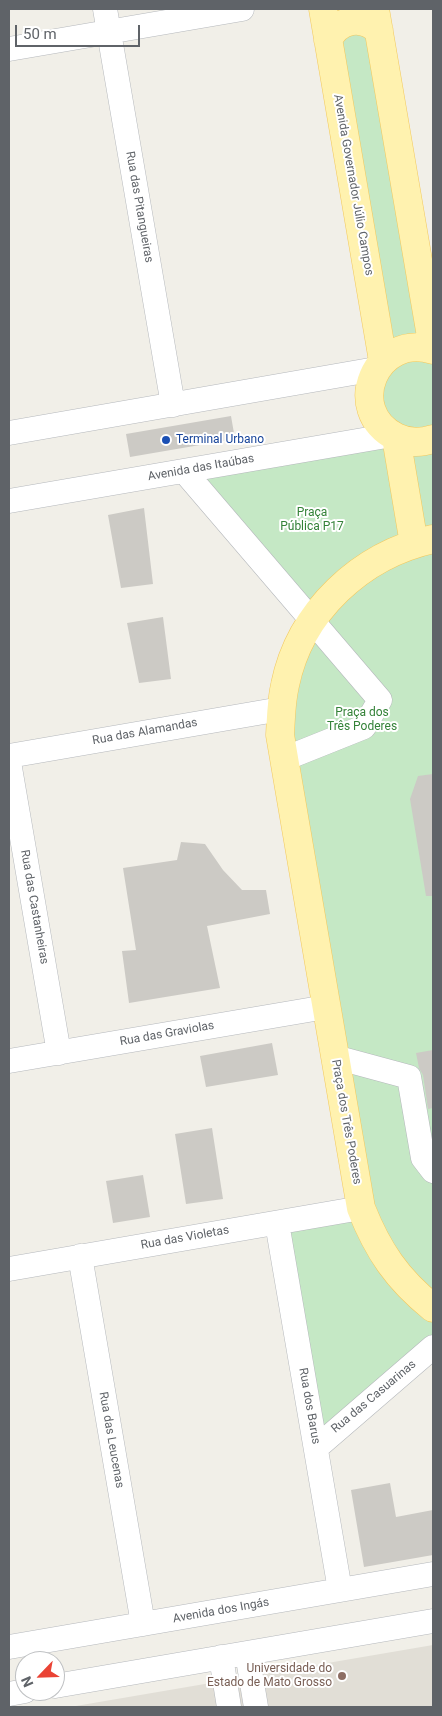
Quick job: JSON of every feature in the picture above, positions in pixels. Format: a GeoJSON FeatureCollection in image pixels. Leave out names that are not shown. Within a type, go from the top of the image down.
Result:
{"type":"FeatureCollection","features":[{"type":"Feature","properties":{"kind":"main road","name":"Avenida Governador Júlio Campos"},"geometry":{"type":"LineString","coordinates":[[323,9],[380,365],[370,386],[370,404],[378,422],[394,436]]}},
{"type":"Feature","properties":{"kind":"main road"},"geometry":{"type":"LineString","coordinates":[[328,40],[334,30],[344,23],[356,20],[368,23],[377,20],[433,349],[407,348],[398,350],[380,365]]}},
{"type":"Feature","properties":{"kind":"main road"},"geometry":{"type":"LineString","coordinates":[[394,436],[418,442],[433,439]]}},
{"type":"Feature","properties":{"kind":"main road"},"geometry":{"type":"LineString","coordinates":[[394,436],[424,541]]}},
{"type":"Feature","properties":{"kind":"main road","name":"Praça dos Três Poderes"},"geometry":{"type":"LineString","coordinates":[[424,541],[393,552],[370,564],[350,578],[332,596],[312,621],[302,637],[292,660],[285,684],[281,709],[280,735],[361,1208],[370,1232],[392,1268],[415,1293],[433,1308]]}},
{"type":"Feature","properties":{"kind":"street","name":"Rua das Pitangueiras"},"geometry":{"type":"LineString","coordinates":[[105,9],[173,405]]}},
{"type":"Feature","properties":{"kind":"street"},"geometry":{"type":"LineString","coordinates":[[9,49],[242,9]]}},
{"type":"Feature","properties":{"kind":"street"},"geometry":{"type":"LineString","coordinates":[[9,433],[173,405],[380,365]]}},
{"type":"Feature","properties":{"kind":"street","name":"Avenida das Itaúbas"},"geometry":{"type":"LineString","coordinates":[[9,501],[394,436]]}},
{"type":"Feature","properties":{"kind":"street"},"geometry":{"type":"LineString","coordinates":[[184,471],[380,700],[364,727],[284,759]]}},
{"type":"Feature","properties":{"kind":"street","name":"Rua das Alamandas"},"geometry":{"type":"LineString","coordinates":[[9,756],[281,709]]}},
{"type":"Feature","properties":{"kind":"street","name":"Rua das Castanheiras"},"geometry":{"type":"LineString","coordinates":[[9,762],[59,1052]]}},
{"type":"Feature","properties":{"kind":"street","name":"Rua das Graviolas"},"geometry":{"type":"LineString","coordinates":[[9,1061],[326,1007]]}},
{"type":"Feature","properties":{"kind":"street"},"geometry":{"type":"LineString","coordinates":[[335,1057],[409,1077],[423,1158],[433,1171]]}},
{"type":"Feature","properties":{"kind":"street","name":"Rua das Violetas"},"geometry":{"type":"LineString","coordinates":[[9,1268],[361,1208]]}},
{"type":"Feature","properties":{"kind":"street","name":"Rua dos Barus"},"geometry":{"type":"LineString","coordinates":[[277,1222],[340,1590]]}},
{"type":"Feature","properties":{"kind":"street","name":"Rua das Leucenas"},"geometry":{"type":"LineString","coordinates":[[80,1256],[143,1624]]}},
{"type":"Feature","properties":{"kind":"street","name":"Rua das Casuarinas"},"geometry":{"type":"LineString","coordinates":[[316,1448],[433,1348]]}},
{"type":"Feature","properties":{"kind":"street","name":"Avenida dos Ingás"},"geometry":{"type":"LineString","coordinates":[[9,1647],[433,1574]]}},
{"type":"Feature","properties":{"kind":"street"},"geometry":{"type":"LineString","coordinates":[[65,1684],[433,1621]]}},
{"type":"Feature","properties":{"kind":"street"},"geometry":{"type":"LineString","coordinates":[[247,1653],[256,1707]]}},
{"type":"Feature","properties":{"kind":"street"},"geometry":{"type":"LineString","coordinates":[[221,1657],[229,1707]]}},
{"type":"Feature","properties":{"kind":"shaded area","name":"Universidade do Estado de Mato Grosso"},"geometry":{"type":"Polygon","coordinates":[[[433,1645],[433,1707],[70,1707],[433,1645]]]}},
{"type":"Feature","properties":{"kind":"green space"},"geometry":{"type":"Polygon","coordinates":[[[332,9],[366,9],[422,338],[390,344],[332,9]]]}},
{"type":"Feature","properties":{"kind":"green space"},"geometry":{"type":"Polygon","coordinates":[[[400,360],[433,360],[433,429],[412,432],[383,413],[383,377],[400,360]]]}},
{"type":"Feature","properties":{"kind":"green space","name":"Praça Pública P17"},"geometry":{"type":"Polygon","coordinates":[[[388,445],[433,449],[433,529],[309,608],[198,478],[388,445]]]}},
{"type":"Feature","properties":{"kind":"green space","name":"Praça dos Três Poderes"},"geometry":{"type":"Polygon","coordinates":[[[433,549],[433,1296],[405,1268],[370,1204],[292,751],[291,709],[311,641],[354,587],[418,552],[433,549]]]}},
{"type":"Feature","properties":{"kind":"green space"},"geometry":{"type":"Polygon","coordinates":[[[350,1200],[433,1320],[433,1340],[319,1436],[281,1214],[350,1200]]]}},
{"type":"Feature","properties":{"kind":"building"},"geometry":{"type":"Polygon","coordinates":[[[231,416],[235,439],[130,457],[126,434],[231,416]]]}},
{"type":"Feature","properties":{"kind":"building"},"geometry":{"type":"Polygon","coordinates":[[[144,508],[153,584],[121,588],[108,515],[144,508]]]}},
{"type":"Feature","properties":{"kind":"building"},"geometry":{"type":"Polygon","coordinates":[[[163,617],[171,679],[139,683],[127,623],[163,617]]]}},
{"type":"Feature","properties":{"kind":"building"},"geometry":{"type":"Polygon","coordinates":[[[433,774],[433,896],[426,896],[410,799],[418,776],[433,774]]]}},
{"type":"Feature","properties":{"kind":"building"},"geometry":{"type":"Polygon","coordinates":[[[181,842],[205,844],[223,870],[242,890],[266,890],[270,914],[207,926],[220,988],[129,1003],[122,951],[136,950],[123,868],[177,860],[181,842]]]}},
{"type":"Feature","properties":{"kind":"building"},"geometry":{"type":"Polygon","coordinates":[[[272,1043],[278,1075],[206,1087],[200,1056],[272,1043]]]}},
{"type":"Feature","properties":{"kind":"building"},"geometry":{"type":"Polygon","coordinates":[[[433,1050],[433,1108],[428,1109],[423,1075],[419,1068],[416,1053],[433,1050]]]}},
{"type":"Feature","properties":{"kind":"building"},"geometry":{"type":"Polygon","coordinates":[[[212,1128],[223,1199],[186,1204],[175,1134],[212,1128]]]}},
{"type":"Feature","properties":{"kind":"building"},"geometry":{"type":"Polygon","coordinates":[[[143,1175],[150,1217],[113,1223],[106,1181],[143,1175]]]}},
{"type":"Feature","properties":{"kind":"building"},"geometry":{"type":"Polygon","coordinates":[[[390,1483],[396,1517],[433,1510],[433,1555],[364,1567],[351,1490],[390,1483]]]}},
{"type":"Feature","properties":{"kind":"place","name":"Terminal Urbano"},"geometry":{"type":"Point","coordinates":[166,440]}},
{"type":"Feature","properties":{"kind":"place","name":"Universidade do Estado de Mato Grosso"},"geometry":{"type":"Point","coordinates":[342,1676]}}]}
